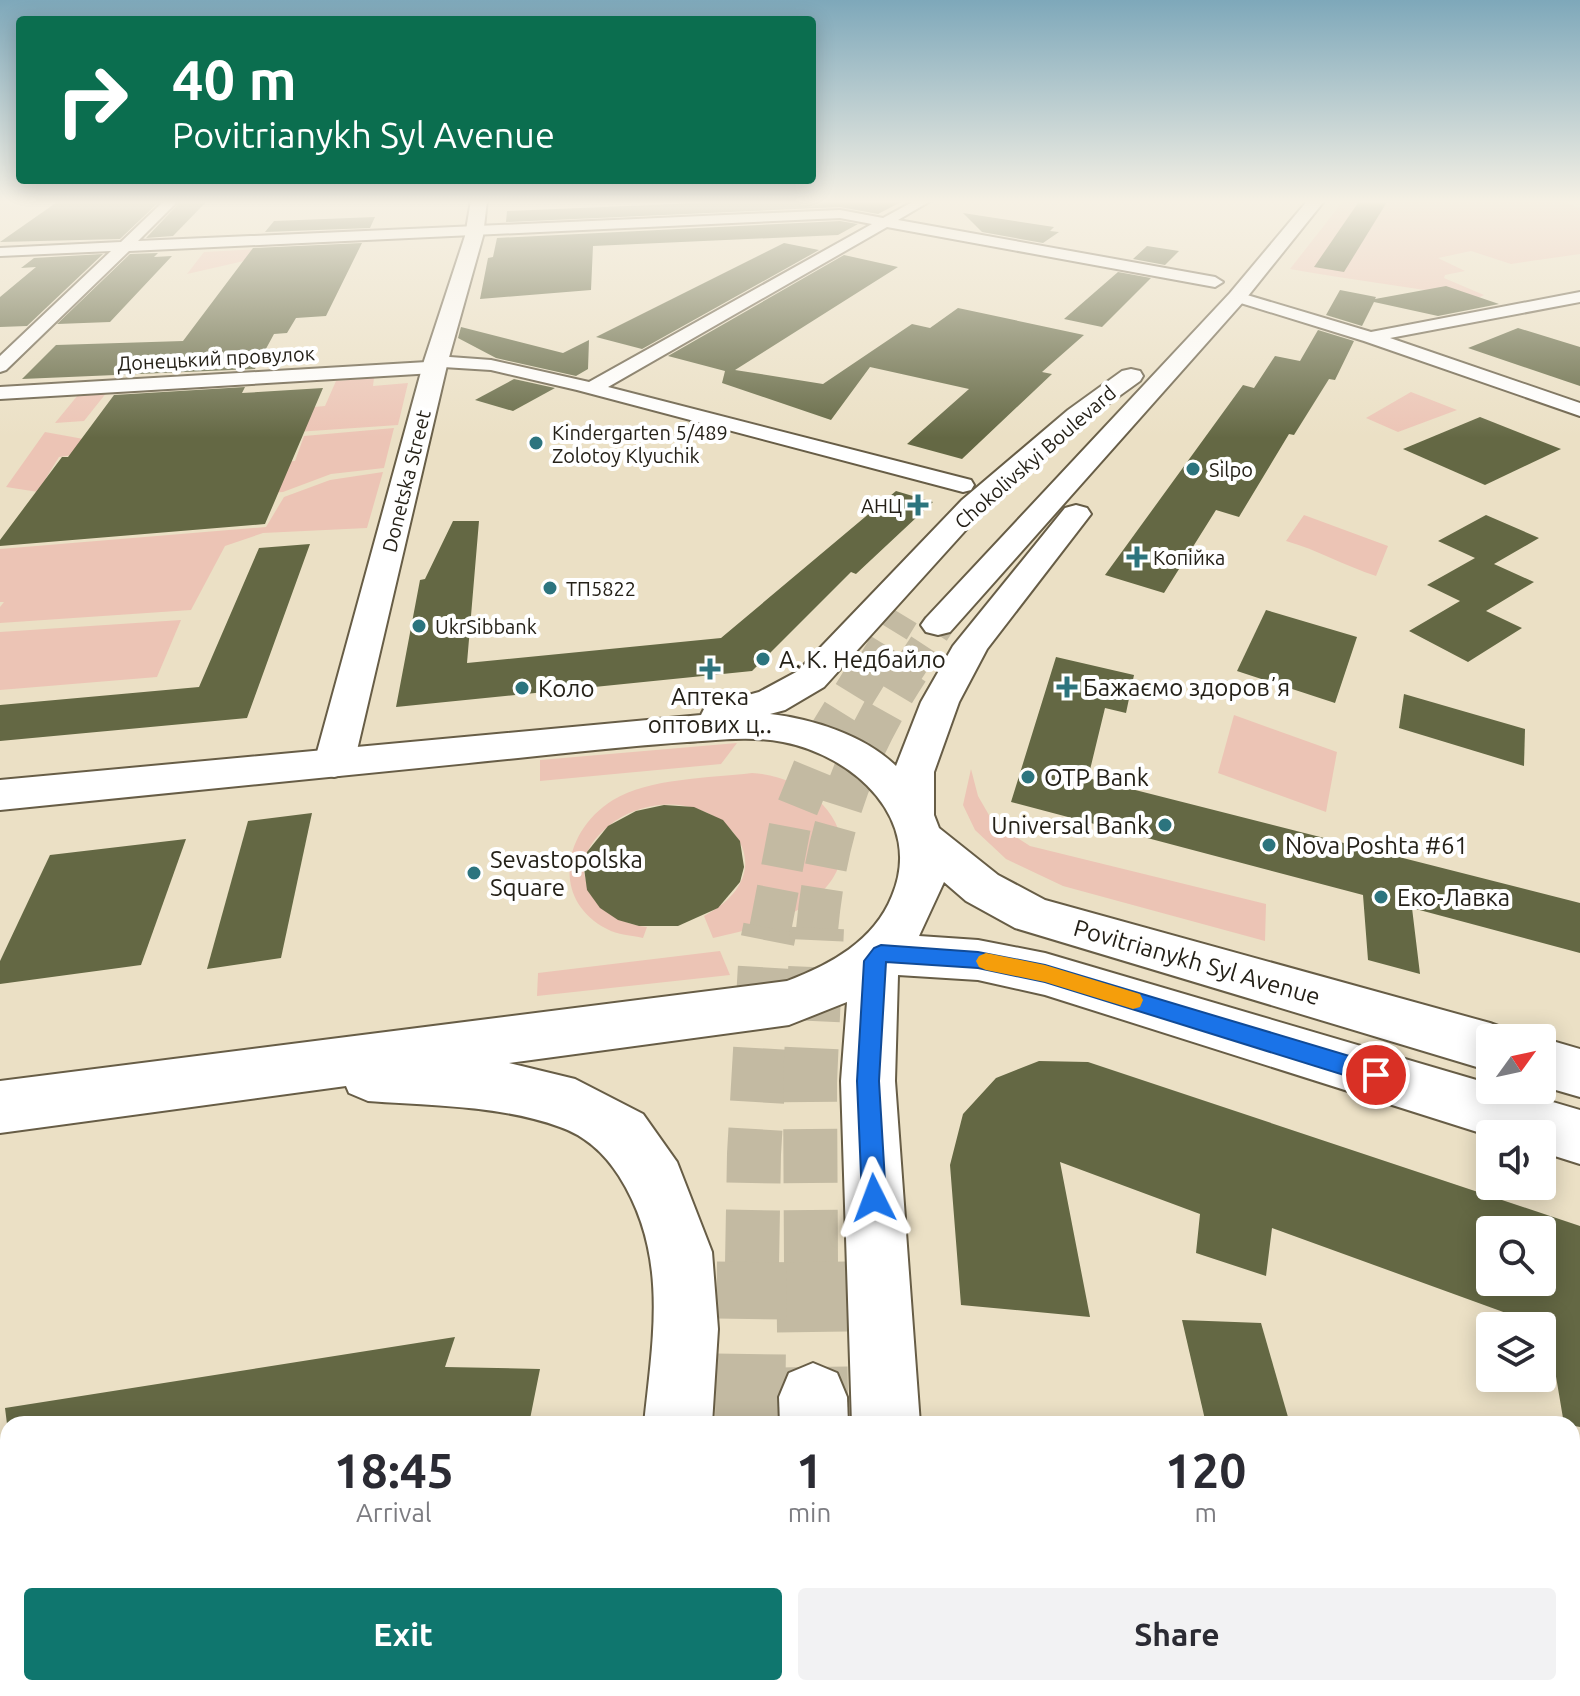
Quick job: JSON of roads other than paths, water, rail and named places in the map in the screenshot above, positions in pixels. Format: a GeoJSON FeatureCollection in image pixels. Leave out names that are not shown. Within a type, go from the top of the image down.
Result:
{"type":"FeatureCollection","features":[{"type":"Feature","properties":{"kind":"main road","name":"Donetska Street"},"geometry":{"type":"LineString","coordinates":[[334,763],[435,364],[461,279]]}},
{"type":"Feature","properties":{"kind":"main road"},"geometry":{"type":"LineString","coordinates":[[1196,303],[1217,279]]}},
{"type":"Feature","properties":{"kind":"main road","name":"Chokolivskyi Boulevard"},"geometry":{"type":"LineString","coordinates":[[903,615],[1146,372],[1237,297],[1252,279]]}},
{"type":"Feature","properties":{"kind":"main road","name":"Chokolivskyi Boulevard"},"geometry":{"type":"LineString","coordinates":[[938,625],[1146,372]]}},
{"type":"Feature","properties":{"kind":"main road","name":"Chokolivskyi Boulevard"},"geometry":{"type":"LineString","coordinates":[[625,733],[722,716],[772,701],[811,679],[972,506],[1077,415],[1146,372]]}},
{"type":"Feature","properties":{"kind":"main road","name":"Chokolivskyi Boulevard"},"geometry":{"type":"LineString","coordinates":[[918,827],[914,772],[940,702],[971,646],[1105,476],[1146,372]]}},
{"type":"Feature","properties":{"kind":"main road"},"geometry":{"type":"LineString","coordinates":[[0,795],[625,733],[733,726],[789,729],[829,742],[865,760],[890,782],[918,827],[923,865],[915,901],[878,957],[835,985],[776,1005],[278,1068],[0,1107]]}},
{"type":"Feature","properties":{"kind":"main road","name":"Povitrianykh Syl Avenue"},"geometry":{"type":"LineString","coordinates":[[918,827],[982,888],[1032,915],[1476,1043]]}},
{"type":"Feature","properties":{"kind":"main road"},"geometry":{"type":"LineString","coordinates":[[878,957],[978,960],[1045,974],[1580,1137]]}},
{"type":"Feature","properties":{"kind":"main road"},"geometry":{"type":"LineString","coordinates":[[878,957],[868,1081],[886,1416]]}},
{"type":"Feature","properties":{"kind":"main road"},"geometry":{"type":"LineString","coordinates":[[1556,1066],[1580,1073]]}},
{"type":"Feature","properties":{"kind":"main road"},"geometry":{"type":"LineString","coordinates":[[278,1068],[504,1087],[575,1105],[623,1133],[656,1182],[682,1252],[686,1329],[679,1416]]}},
{"type":"Feature","properties":{"kind":"street"},"geometry":{"type":"LineString","coordinates":[[0,366],[90,279]]}},
{"type":"Feature","properties":{"kind":"street"},"geometry":{"type":"LineString","coordinates":[[592,388],[785,279]]}},
{"type":"Feature","properties":{"kind":"street"},"geometry":{"type":"LineString","coordinates":[[1237,297],[1370,337],[1580,410]]}},
{"type":"Feature","properties":{"kind":"street"},"geometry":{"type":"LineString","coordinates":[[1370,337],[1580,297]]}},
{"type":"Feature","properties":{"kind":"street","name":"Донецький провулок"},"geometry":{"type":"LineString","coordinates":[[0,393],[435,364],[491,365],[592,388],[963,485]]}},
{"type":"Feature","properties":{"kind":"tunnel"},"geometry":{"type":"LineString","coordinates":[[868,672],[903,615]]}},
{"type":"Feature","properties":{"kind":"tunnel"},"geometry":{"type":"LineString","coordinates":[[907,672],[938,625]]}},
{"type":"Feature","properties":{"kind":"tunnel"},"geometry":{"type":"LineString","coordinates":[[770,930],[790,826],[824,743],[869,670]]}},
{"type":"Feature","properties":{"kind":"tunnel"},"geometry":{"type":"LineString","coordinates":[[817,930],[827,859],[846,794],[872,732],[908,670]]}},
{"type":"Feature","properties":{"kind":"tunnel"},"geometry":{"type":"LineString","coordinates":[[752,1264],[754,1154],[766,948],[770,928]]}},
{"type":"Feature","properties":{"kind":"tunnel"},"geometry":{"type":"LineString","coordinates":[[811,1264],[810,1082],[817,928]]}},
{"type":"Feature","properties":{"kind":"tunnel"},"geometry":{"type":"LineString","coordinates":[[750,1416],[752,1262]]}},
{"type":"Feature","properties":{"kind":"tunnel"},"geometry":{"type":"LineString","coordinates":[[811,1262],[813,1397]]}},
{"type":"Feature","properties":{"kind":"place","name":"Kindergarten 5/489 Zolotoy Klyuchik"},"geometry":{"type":"Point","coordinates":[536,443]}},
{"type":"Feature","properties":{"kind":"place","name":"Silpo"},"geometry":{"type":"Point","coordinates":[1193,469]}},
{"type":"Feature","properties":{"kind":"place","name":"АНЦ"},"geometry":{"type":"Point","coordinates":[918,505]}},
{"type":"Feature","properties":{"kind":"place","name":"Копійка"},"geometry":{"type":"Point","coordinates":[1137,557]}},
{"type":"Feature","properties":{"kind":"place","name":"ТП5822"},"geometry":{"type":"Point","coordinates":[550,588]}},
{"type":"Feature","properties":{"kind":"place","name":"UkrSibbank"},"geometry":{"type":"Point","coordinates":[419,626]}},
{"type":"Feature","properties":{"kind":"place","name":"А. К. Недбайло"},"geometry":{"type":"Point","coordinates":[763,659]}},
{"type":"Feature","properties":{"kind":"place","name":"Аптека оптових ц‥"},"geometry":{"type":"Point","coordinates":[710,669]}},
{"type":"Feature","properties":{"kind":"place","name":"Бажаємо здоровʼя"},"geometry":{"type":"Point","coordinates":[1067,687]}},
{"type":"Feature","properties":{"kind":"place","name":"Коло"},"geometry":{"type":"Point","coordinates":[522,688]}},
{"type":"Feature","properties":{"kind":"place","name":"OTP Bank"},"geometry":{"type":"Point","coordinates":[1028,777]}},
{"type":"Feature","properties":{"kind":"place","name":"Universal Bank"},"geometry":{"type":"Point","coordinates":[1165,825]}},
{"type":"Feature","properties":{"kind":"place","name":"Nova Poshta #61"},"geometry":{"type":"Point","coordinates":[1269,845]}},
{"type":"Feature","properties":{"kind":"place","name":"Sevastopolska Square"},"geometry":{"type":"Point","coordinates":[474,873]}},
{"type":"Feature","properties":{"kind":"place","name":"Еко-Лавка"},"geometry":{"type":"Point","coordinates":[1381,897]}}]}
